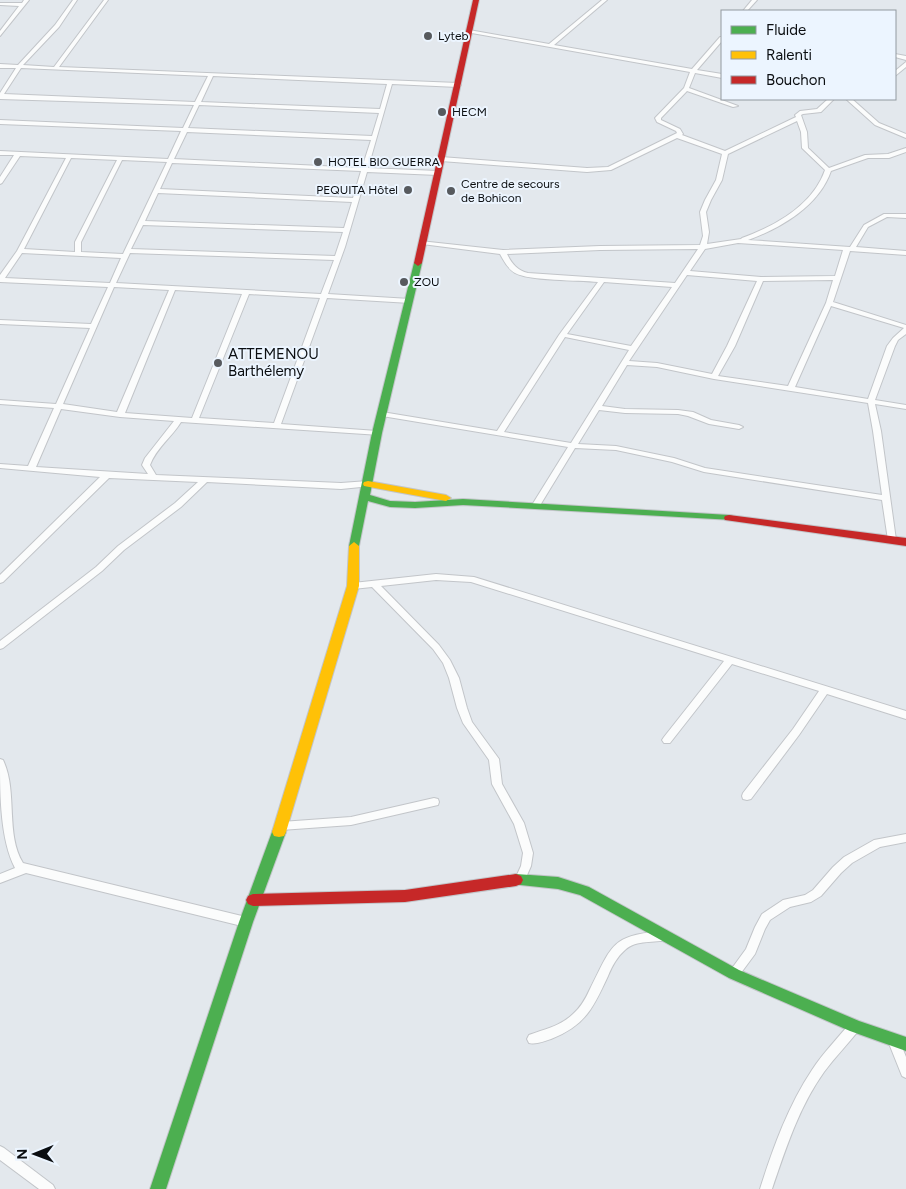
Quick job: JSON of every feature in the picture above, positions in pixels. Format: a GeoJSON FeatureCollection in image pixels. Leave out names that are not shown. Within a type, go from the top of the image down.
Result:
{"type":"FeatureCollection","features":[{"type":"Feature","properties":{"kind":"street"},"geometry":{"type":"LineString","coordinates":[[0,34],[27,0]]}},
{"type":"Feature","properties":{"kind":"street"},"geometry":{"type":"LineString","coordinates":[[0,96],[19,67],[57,26],[76,0]]}},
{"type":"Feature","properties":{"kind":"street"},"geometry":{"type":"LineString","coordinates":[[56,68],[106,0]]}},
{"type":"Feature","properties":{"kind":"street"},"geometry":{"type":"LineString","coordinates":[[158,1189],[253,900],[281,826],[353,586],[354,543],[368,484],[377,433],[410,301],[476,0]]}},
{"type":"Feature","properties":{"kind":"street"},"geometry":{"type":"LineString","coordinates":[[550,46],[605,0]]}},
{"type":"Feature","properties":{"kind":"street"},"geometry":{"type":"LineString","coordinates":[[749,10],[755,0]]}},
{"type":"Feature","properties":{"kind":"street"},"geometry":{"type":"LineString","coordinates":[[0,4],[23,5]]}},
{"type":"Feature","properties":{"kind":"street"},"geometry":{"type":"LineString","coordinates":[[469,32],[721,76]]}},
{"type":"Feature","properties":{"kind":"street"},"geometry":{"type":"LineString","coordinates":[[678,136],[680,132],[678,130],[658,119],[686,89],[693,71],[721,39]]}},
{"type":"Feature","properties":{"kind":"street"},"geometry":{"type":"LineString","coordinates":[[897,72],[906,64]]}},
{"type":"Feature","properties":{"kind":"street"},"geometry":{"type":"LineString","coordinates":[[0,66],[458,85]]}},
{"type":"Feature","properties":{"kind":"street"},"geometry":{"type":"LineString","coordinates":[[897,72],[906,70]]}},
{"type":"Feature","properties":{"kind":"street"},"geometry":{"type":"LineString","coordinates":[[32,468],[92,326],[169,161],[212,76]]}},
{"type":"Feature","properties":{"kind":"street"},"geometry":{"type":"LineString","coordinates":[[277,426],[337,258],[366,169],[390,83]]}},
{"type":"Feature","properties":{"kind":"street"},"geometry":{"type":"LineString","coordinates":[[686,89],[735,106]]}},
{"type":"Feature","properties":{"kind":"street"},"geometry":{"type":"LineString","coordinates":[[0,96],[381,111]]}},
{"type":"Feature","properties":{"kind":"street"},"geometry":{"type":"LineString","coordinates":[[828,170],[805,148],[804,132],[798,116],[800,113],[819,111],[830,100]]}},
{"type":"Feature","properties":{"kind":"street"},"geometry":{"type":"LineString","coordinates":[[848,100],[877,124],[906,136]]}},
{"type":"Feature","properties":{"kind":"street"},"geometry":{"type":"LineString","coordinates":[[536,505],[633,349],[703,247],[707,231],[703,214],[705,204],[720,178],[720,166],[725,153],[799,118]]}},
{"type":"Feature","properties":{"kind":"street"},"geometry":{"type":"LineString","coordinates":[[0,122],[374,138]]}},
{"type":"Feature","properties":{"kind":"street"},"geometry":{"type":"LineString","coordinates":[[441,159],[599,170],[614,167],[648,148],[678,136],[725,153]]}},
{"type":"Feature","properties":{"kind":"street"},"geometry":{"type":"LineString","coordinates":[[828,170],[867,156],[889,156],[906,150]]}},
{"type":"Feature","properties":{"kind":"street"},"geometry":{"type":"LineString","coordinates":[[0,153],[438,173]]}},
{"type":"Feature","properties":{"kind":"street"},"geometry":{"type":"LineString","coordinates":[[0,182],[18,154]]}},
{"type":"Feature","properties":{"kind":"street"},"geometry":{"type":"LineString","coordinates":[[0,280],[20,251],[69,157]]}},
{"type":"Feature","properties":{"kind":"street"},"geometry":{"type":"LineString","coordinates":[[78,254],[78,242],[120,159]]}},
{"type":"Feature","properties":{"kind":"street"},"geometry":{"type":"LineString","coordinates":[[422,242],[503,252],[600,248],[703,247],[738,241],[761,233],[782,222],[798,210],[812,197],[826,178],[828,170]]}},
{"type":"Feature","properties":{"kind":"street"},"geometry":{"type":"LineString","coordinates":[[156,192],[356,200]]}},
{"type":"Feature","properties":{"kind":"street"},"geometry":{"type":"LineString","coordinates":[[791,389],[829,303],[836,278],[849,249],[866,226],[886,216],[906,216]]}},
{"type":"Feature","properties":{"kind":"street"},"geometry":{"type":"LineString","coordinates":[[141,223],[346,230]]}},
{"type":"Feature","properties":{"kind":"street"},"geometry":{"type":"LineString","coordinates":[[738,241],[906,253]]}},
{"type":"Feature","properties":{"kind":"street"},"geometry":{"type":"LineString","coordinates":[[20,251],[78,254],[126,253],[337,258]]}},
{"type":"Feature","properties":{"kind":"street"},"geometry":{"type":"LineString","coordinates":[[503,252],[509,266],[521,274],[676,285]]}},
{"type":"Feature","properties":{"kind":"street"},"geometry":{"type":"LineString","coordinates":[[684,273],[760,279],[836,278]]}},
{"type":"Feature","properties":{"kind":"street"},"geometry":{"type":"LineString","coordinates":[[500,433],[563,335],[603,279]]}},
{"type":"Feature","properties":{"kind":"street"},"geometry":{"type":"LineString","coordinates":[[714,377],[731,346],[760,279]]}},
{"type":"Feature","properties":{"kind":"street"},"geometry":{"type":"LineString","coordinates":[[0,280],[113,284],[410,301]]}},
{"type":"Feature","properties":{"kind":"street"},"geometry":{"type":"LineString","coordinates":[[120,415],[173,288]]}},
{"type":"Feature","properties":{"kind":"street"},"geometry":{"type":"LineString","coordinates":[[195,419],[246,292]]}},
{"type":"Feature","properties":{"kind":"street"},"geometry":{"type":"LineString","coordinates":[[829,303],[906,328],[891,346],[870,401],[877,431],[892,540]]}},
{"type":"Feature","properties":{"kind":"street"},"geometry":{"type":"LineString","coordinates":[[0,322],[92,326]]}},
{"type":"Feature","properties":{"kind":"street"},"geometry":{"type":"LineString","coordinates":[[563,335],[633,349]]}},
{"type":"Feature","properties":{"kind":"street"},"geometry":{"type":"LineString","coordinates":[[625,363],[657,364],[714,377],[906,406]]}},
{"type":"Feature","properties":{"kind":"street"},"geometry":{"type":"LineString","coordinates":[[0,402],[59,406],[120,415],[377,433]]}},
{"type":"Feature","properties":{"kind":"street"},"geometry":{"type":"LineString","coordinates":[[596,407],[625,411],[678,412],[690,414],[709,422],[739,427]]}},
{"type":"Feature","properties":{"kind":"street"},"geometry":{"type":"LineString","coordinates":[[382,414],[573,446],[616,448],[674,460],[704,470],[886,498]]}},
{"type":"Feature","properties":{"kind":"street"},"geometry":{"type":"LineString","coordinates":[[153,476],[146,465],[148,458],[170,434],[179,419]]}},
{"type":"Feature","properties":{"kind":"street"},"geometry":{"type":"LineString","coordinates":[[0,466],[107,475],[341,486],[368,484],[463,502]]}},
{"type":"Feature","properties":{"kind":"street"},"geometry":{"type":"LineString","coordinates":[[0,580],[107,475]]}},
{"type":"Feature","properties":{"kind":"street"},"geometry":{"type":"LineString","coordinates":[[0,646],[99,569],[121,548],[178,505],[206,479]]}},
{"type":"Feature","properties":{"kind":"street"},"geometry":{"type":"LineString","coordinates":[[341,486],[381,503],[400,505],[463,502],[717,516],[906,542]]}},
{"type":"Feature","properties":{"kind":"street"},"geometry":{"type":"LineString","coordinates":[[353,586],[436,577],[471,579],[824,691],[906,715]]}},
{"type":"Feature","properties":{"kind":"street"},"geometry":{"type":"LineString","coordinates":[[374,584],[436,647],[447,662],[468,723],[494,759],[497,784],[518,823],[525,841],[528,852],[526,866],[520,879]]}},
{"type":"Feature","properties":{"kind":"street"},"geometry":{"type":"LineString","coordinates":[[667,740],[729,661]]}},
{"type":"Feature","properties":{"kind":"street"},"geometry":{"type":"LineString","coordinates":[[748,796],[824,691]]}},
{"type":"Feature","properties":{"kind":"street"},"geometry":{"type":"LineString","coordinates":[[0,763],[11,845],[17,864],[24,869],[246,922]]}},
{"type":"Feature","properties":{"kind":"street"},"geometry":{"type":"LineString","coordinates":[[281,826],[352,821],[434,802]]}},
{"type":"Feature","properties":{"kind":"street"},"geometry":{"type":"LineString","coordinates":[[734,974],[751,951],[766,917],[786,903],[807,899],[817,893],[837,870],[848,860],[862,852],[878,843],[906,838]]}},
{"type":"Feature","properties":{"kind":"street"},"geometry":{"type":"LineString","coordinates":[[0,879],[24,869]]}},
{"type":"Feature","properties":{"kind":"street"},"geometry":{"type":"LineString","coordinates":[[253,900],[405,896],[520,879],[558,883],[584,891],[734,974],[855,1026],[900,1043],[906,1072]]}},
{"type":"Feature","properties":{"kind":"street"},"geometry":{"type":"LineString","coordinates":[[533,1040],[559,1031],[574,1022],[588,1006],[614,953],[626,943],[665,936]]}},
{"type":"Feature","properties":{"kind":"street"},"geometry":{"type":"LineString","coordinates":[[766,1189],[780,1144],[796,1109],[816,1073],[855,1026]]}},
{"type":"Feature","properties":{"kind":"street"},"geometry":{"type":"LineString","coordinates":[[0,1152],[49,1189]]}},
{"type":"Feature","properties":{"kind":"traffic: fast"},"geometry":{"type":"LineString","coordinates":[[354,546],[377,433],[418,263]]}},
{"type":"Feature","properties":{"kind":"traffic: fast"},"geometry":{"type":"LineString","coordinates":[[364,497],[390,504],[415,505],[463,502],[729,518]]}},
{"type":"Feature","properties":{"kind":"traffic: fast"},"geometry":{"type":"LineString","coordinates":[[158,1189],[246,922],[279,832]]}},
{"type":"Feature","properties":{"kind":"traffic: fast"},"geometry":{"type":"LineString","coordinates":[[516,880],[558,883],[584,891],[734,974],[855,1026],[906,1044]]}},
{"type":"Feature","properties":{"kind":"traffic: slow"},"geometry":{"type":"LineString","coordinates":[[368,484],[446,498]]}},
{"type":"Feature","properties":{"kind":"traffic: slow"},"geometry":{"type":"LineString","coordinates":[[279,832],[353,586],[354,546]]}},
{"type":"Feature","properties":{"kind":"traffic: jam"},"geometry":{"type":"LineString","coordinates":[[418,263],[476,0]]}},
{"type":"Feature","properties":{"kind":"traffic: jam"},"geometry":{"type":"LineString","coordinates":[[729,518],[906,542]]}},
{"type":"Feature","properties":{"kind":"traffic: jam"},"geometry":{"type":"LineString","coordinates":[[253,900],[405,896],[516,880]]}},
{"type":"Feature","properties":{"kind":"place","name":"Lyteb"},"geometry":{"type":"Point","coordinates":[428,36]}},
{"type":"Feature","properties":{"kind":"place","name":"HECM"},"geometry":{"type":"Point","coordinates":[442,112]}},
{"type":"Feature","properties":{"kind":"place","name":"HOTEL BIO GUERRA"},"geometry":{"type":"Point","coordinates":[318,162]}},
{"type":"Feature","properties":{"kind":"place","name":"PEQUITA Hôtel"},"geometry":{"type":"Point","coordinates":[408,190]}},
{"type":"Feature","properties":{"kind":"place","name":"Centre de secours de Bohicon"},"geometry":{"type":"Point","coordinates":[451,191]}},
{"type":"Feature","properties":{"kind":"place","name":"ZOU"},"geometry":{"type":"Point","coordinates":[404,282]}},
{"type":"Feature","properties":{"kind":"place","name":"ATTEMENOU Barthélemy"},"geometry":{"type":"Point","coordinates":[218,363]}}]}
